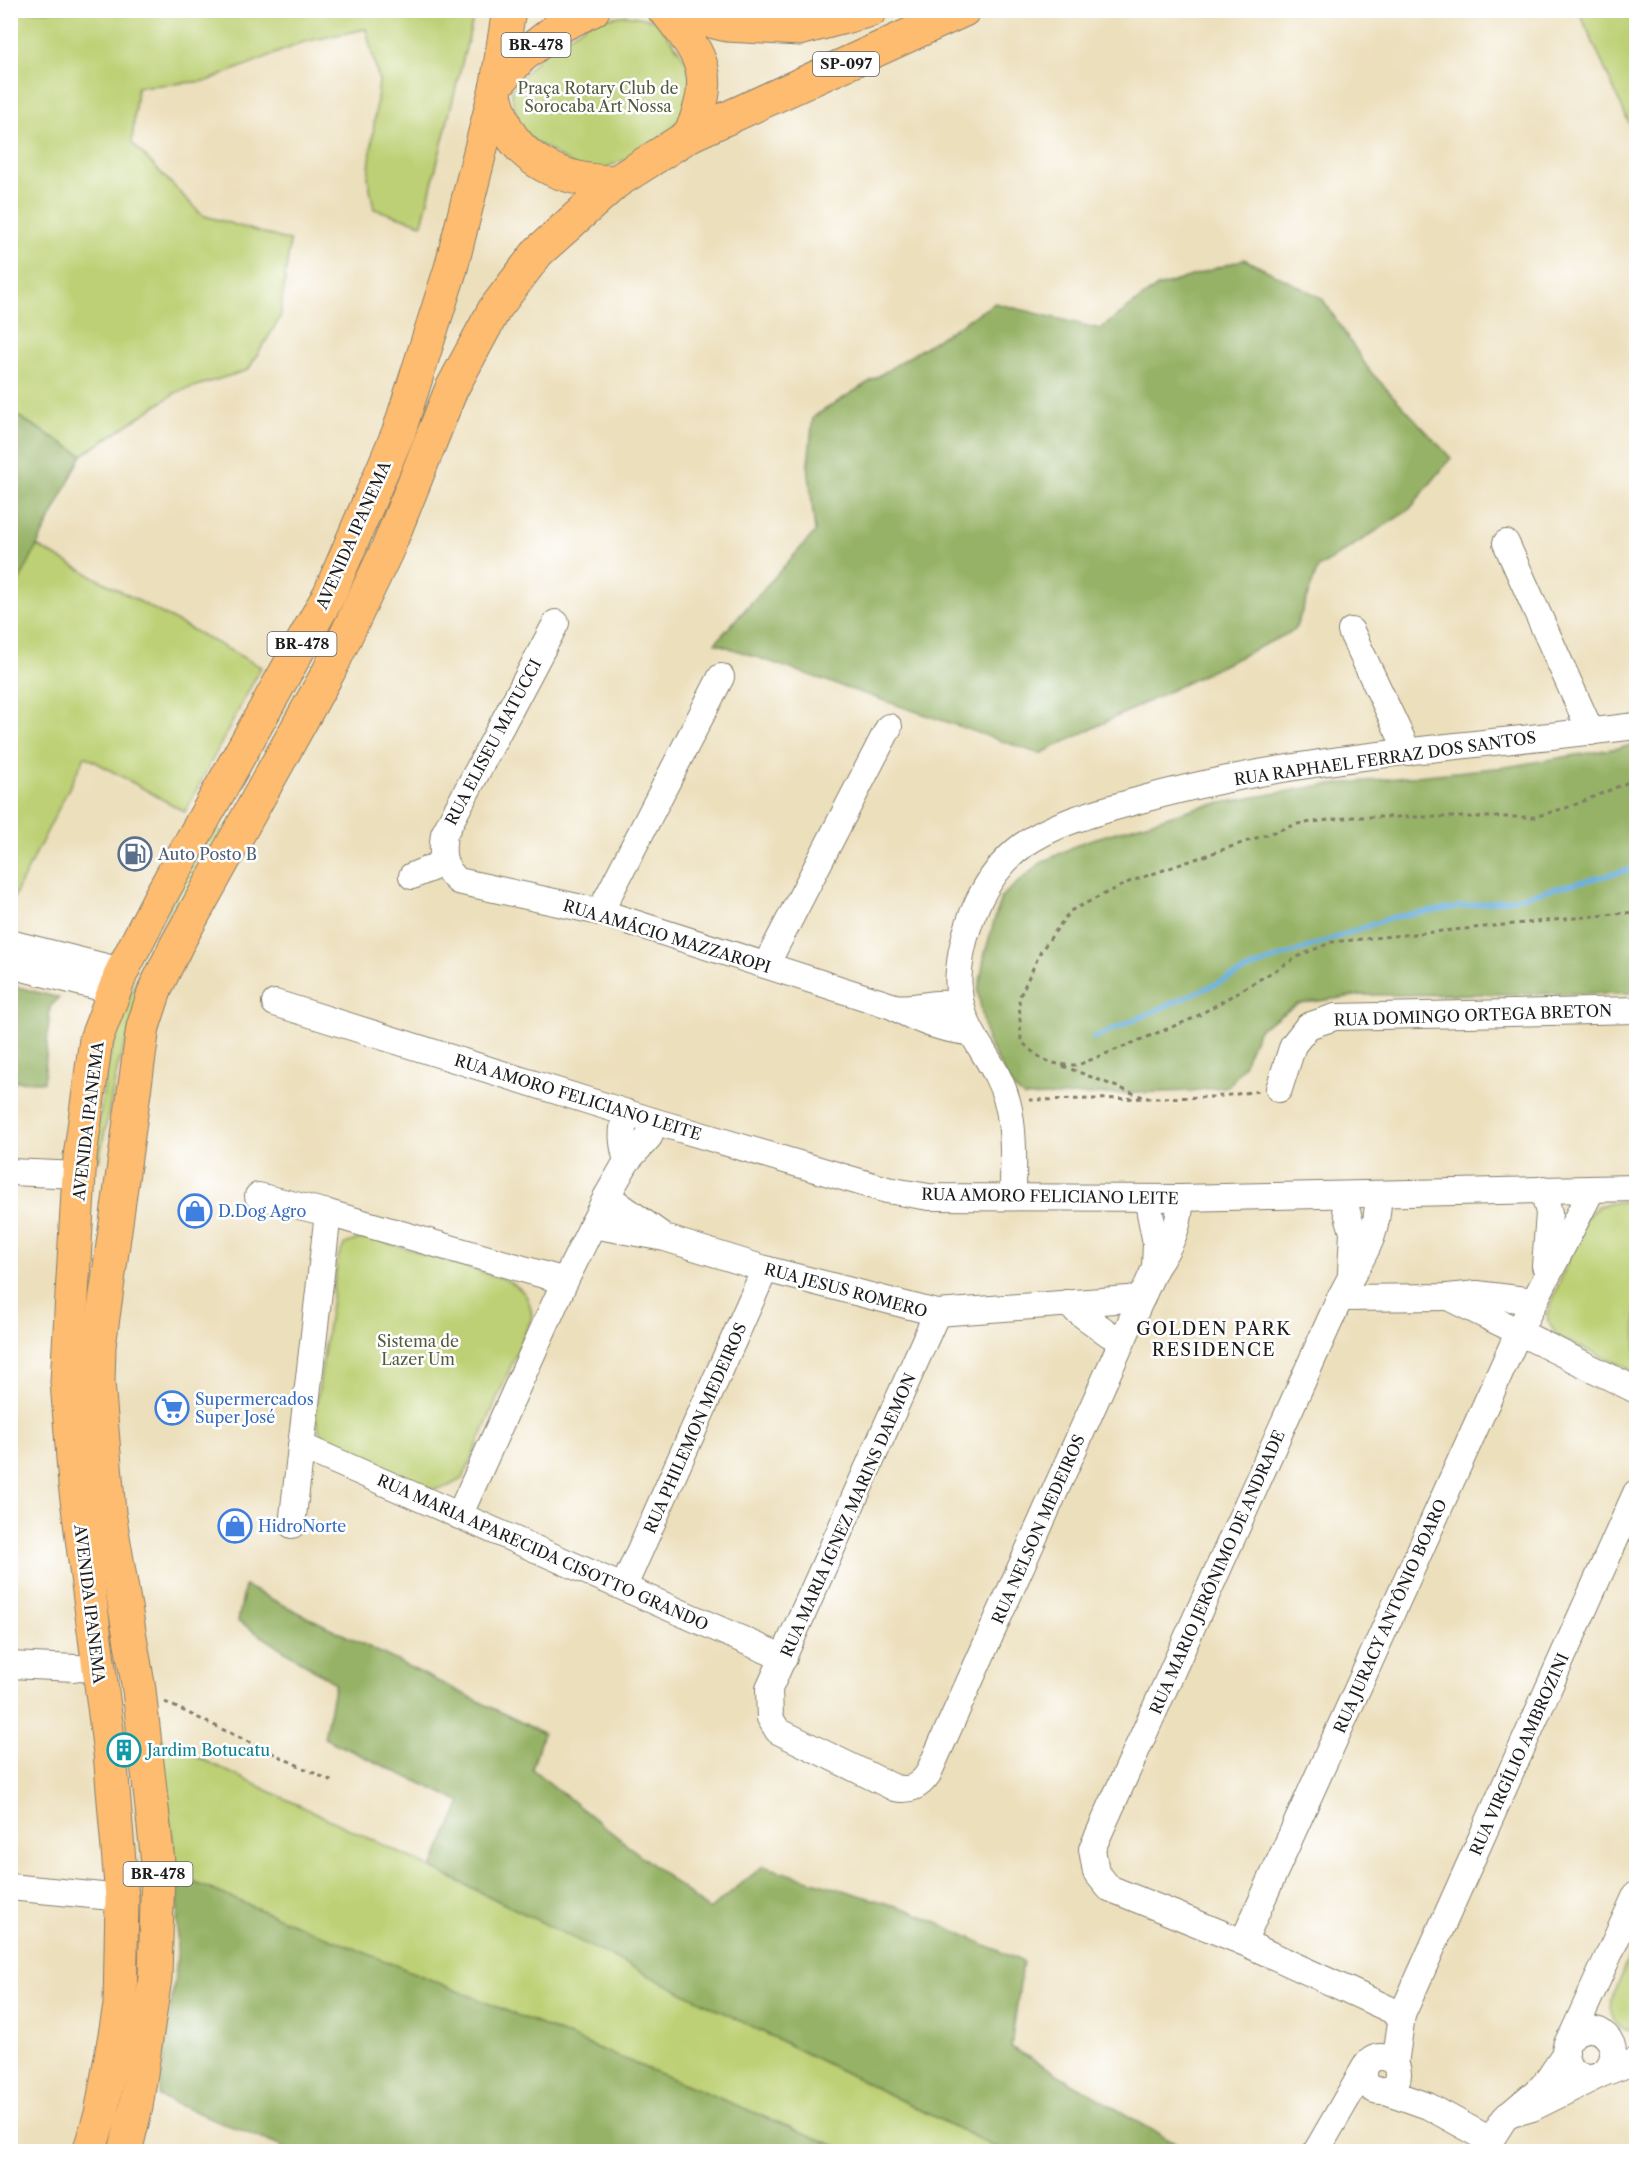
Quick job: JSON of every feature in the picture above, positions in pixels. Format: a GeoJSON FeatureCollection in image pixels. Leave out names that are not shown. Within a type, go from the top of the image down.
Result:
{"type":"FeatureCollection","features":[{"type":"Feature","properties":{"kind":"main road","name":"AVENIDA IPANEMA"},"geometry":{"type":"LineString","coordinates":[[89,2151],[101,2114],[120,2006],[122,1898],[110,1753],[75,1484],[67,1382],[79,1175],[96,1040],[118,981],[160,897],[330,592],[399,431],[451,268],[496,90],[509,10]]}},
{"type":"Feature","properties":{"kind":"main road","name":"AVENIDA IPANEMA"},"geometry":{"type":"LineString","coordinates":[[496,90],[521,57],[562,25],[593,10]]}},
{"type":"Feature","properties":{"kind":"main road"},"geometry":{"type":"LineString","coordinates":[[665,11],[727,25],[799,29],[871,10]]}},
{"type":"Feature","properties":{"kind":"main road","name":"SP-097"},"geometry":{"type":"LineString","coordinates":[[690,135],[964,10]]}},
{"type":"Feature","properties":{"kind":"main road"},"geometry":{"type":"LineString","coordinates":[[665,11],[700,58],[704,77],[702,108],[690,135]]}},
{"type":"Feature","properties":{"kind":"main road"},"geometry":{"type":"LineString","coordinates":[[496,90],[508,130],[530,156],[558,173],[591,182],[616,183]]}},
{"type":"Feature","properties":{"kind":"main road","name":"AVENIDA IPANEMA"},"geometry":{"type":"LineString","coordinates":[[125,2151],[136,2107],[155,1978],[158,1863],[139,1690],[104,1473],[98,1382],[99,1346],[143,1028],[169,958],[329,671],[388,548],[451,390],[494,310],[538,252],[616,183],[690,135]]}},
{"type":"Feature","properties":{"kind":"main road"},"geometry":{"type":"LineString","coordinates":[[79,1175],[98,1204],[93,1320],[99,1346]]}},
{"type":"Feature","properties":{"kind":"main road"},"geometry":{"type":"LineString","coordinates":[[98,1669],[112,1656],[119,1645],[123,1629],[124,1596]]}},
{"type":"Feature","properties":{"kind":"street"},"geometry":{"type":"LineString","coordinates":[[1506,543],[1591,732]]}},
{"type":"Feature","properties":{"kind":"street","name":"RUA ELISEU MATUCCI"},"geometry":{"type":"LineString","coordinates":[[443,863],[444,834],[556,623]]}},
{"type":"Feature","properties":{"kind":"street"},"geometry":{"type":"LineString","coordinates":[[1351,631],[1408,752]]}},
{"type":"Feature","properties":{"kind":"street"},"geometry":{"type":"LineString","coordinates":[[600,912],[721,677]]}},
{"type":"Feature","properties":{"kind":"street","name":"RUA RAPHAEL FERRAZ DOS SANTOS"},"geometry":{"type":"LineString","coordinates":[[1013,1197],[1007,1101],[953,1005],[959,998],[959,970],[967,928],[992,880],[1021,847],[1049,831],[1099,812],[1243,775],[1408,752],[1636,726]]}},
{"type":"Feature","properties":{"kind":"street"},"geometry":{"type":"LineString","coordinates":[[766,965],[889,727]]}},
{"type":"Feature","properties":{"kind":"street"},"geometry":{"type":"LineString","coordinates":[[412,876],[443,863]]}},
{"type":"Feature","properties":{"kind":"street","name":"RUA AMÁCIO MAZZAROPI"},"geometry":{"type":"LineString","coordinates":[[443,863],[458,880],[600,912],[895,1008],[917,1020],[953,1031],[970,1032]]}},
{"type":"Feature","properties":{"kind":"street"},"geometry":{"type":"LineString","coordinates":[[10,943],[118,981]]}},
{"type":"Feature","properties":{"kind":"street"},"geometry":{"type":"LineString","coordinates":[[10,965],[118,981]]}},
{"type":"Feature","properties":{"kind":"street","name":"RUA AMORO FELICIANO LEITE"},"geometry":{"type":"LineString","coordinates":[[275,1003],[653,1121],[887,1190],[929,1197],[1180,1198],[1636,1188]]}},
{"type":"Feature","properties":{"kind":"street","name":"RUA AMÁCIO MAZZAROPI"},"geometry":{"type":"LineString","coordinates":[[895,1008],[953,1005]]}},
{"type":"Feature","properties":{"kind":"street","name":"RUA DOMINGO ORTEGA BRETON"},"geometry":{"type":"LineString","coordinates":[[1279,1089],[1293,1045],[1308,1026],[1335,1017],[1636,1010]]}},
{"type":"Feature","properties":{"kind":"street"},"geometry":{"type":"LineString","coordinates":[[627,1113],[621,1127],[627,1161]]}},
{"type":"Feature","properties":{"kind":"street"},"geometry":{"type":"LineString","coordinates":[[459,1516],[592,1225],[627,1161],[649,1137],[653,1121]]}},
{"type":"Feature","properties":{"kind":"street"},"geometry":{"type":"LineString","coordinates":[[10,1172],[79,1175]]}},
{"type":"Feature","properties":{"kind":"street","name":"RUA JURACY ANTÔNIO BOARO"},"geometry":{"type":"LineString","coordinates":[[1537,1296],[1549,1241],[1549,1213],[1543,1189]]}},
{"type":"Feature","properties":{"kind":"street","name":"RUA JURACY ANTÔNIO BOARO"},"geometry":{"type":"LineString","coordinates":[[1243,1942],[1519,1331],[1592,1189]]}},
{"type":"Feature","properties":{"kind":"street","name":"RUA MARIO JERÔNIMO DE ANDRADE"},"geometry":{"type":"LineString","coordinates":[[1342,1195],[1353,1232],[1351,1275]]}},
{"type":"Feature","properties":{"kind":"street","name":"RUA MARIO JERÔNIMO DE ANDRADE"},"geometry":{"type":"LineString","coordinates":[[1243,1942],[1109,1888],[1096,1872],[1092,1849],[1340,1298],[1371,1243],[1378,1219],[1378,1195]]}},
{"type":"Feature","properties":{"kind":"street"},"geometry":{"type":"LineString","coordinates":[[258,1196],[328,1213],[565,1281]]}},
{"type":"Feature","properties":{"kind":"street","name":"RUA JESUS ROMERO"},"geometry":{"type":"LineString","coordinates":[[607,1196],[665,1238]]}},
{"type":"Feature","properties":{"kind":"street","name":"RUA NELSON MEDEIROS"},"geometry":{"type":"LineString","coordinates":[[1147,1198],[1155,1243],[1155,1268]]}},
{"type":"Feature","properties":{"kind":"street","name":"RUA NELSON MEDEIROS"},"geometry":{"type":"LineString","coordinates":[[770,1718],[778,1731],[798,1743],[895,1788],[915,1787],[928,1774],[1155,1268],[1169,1249],[1180,1212],[1180,1198]]}},
{"type":"Feature","properties":{"kind":"street"},"geometry":{"type":"LineString","coordinates":[[292,1526],[328,1213]]}},
{"type":"Feature","properties":{"kind":"street","name":"RUA JESUS ROMERO"},"geometry":{"type":"LineString","coordinates":[[592,1225],[665,1238],[765,1269],[937,1313],[1142,1298]]}},
{"type":"Feature","properties":{"kind":"street","name":"RUA PHILEMON MEDEIROS"},"geometry":{"type":"LineString","coordinates":[[624,1586],[765,1269]]}},
{"type":"Feature","properties":{"kind":"street"},"geometry":{"type":"LineString","coordinates":[[1340,1298],[1448,1297],[1477,1294],[1537,1296]]}},
{"type":"Feature","properties":{"kind":"street"},"geometry":{"type":"LineString","coordinates":[[1448,1297],[1636,1390]]}},
{"type":"Feature","properties":{"kind":"street"},"geometry":{"type":"LineString","coordinates":[[1066,1303],[1109,1334],[1122,1340]]}},
{"type":"Feature","properties":{"kind":"street","name":"RUA MARIA IGNEZ MARINS DAEMON"},"geometry":{"type":"LineString","coordinates":[[770,1718],[769,1689],[937,1313]]}},
{"type":"Feature","properties":{"kind":"street","name":"RUA MARIA APARECIDA CISOTTO GRANDO"},"geometry":{"type":"LineString","coordinates":[[301,1446],[784,1658]]}},
{"type":"Feature","properties":{"kind":"street","name":"RUA VIRGÍLIO AMBROZINI"},"geometry":{"type":"LineString","coordinates":[[1316,2151],[1367,2065],[1402,2015],[1636,1493]]}},
{"type":"Feature","properties":{"kind":"street"},"geometry":{"type":"LineString","coordinates":[[10,1665],[98,1669]]}},
{"type":"Feature","properties":{"kind":"street"},"geometry":{"type":"LineString","coordinates":[[10,1887],[122,1898]]}},
{"type":"Feature","properties":{"kind":"street"},"geometry":{"type":"LineString","coordinates":[[1428,2106],[1371,2088],[1366,2081],[1367,2065],[1381,2057],[1396,2066],[1412,2092],[1428,2106],[1486,2146],[1508,2115],[1543,2086],[1568,2045],[1636,1895]]}},
{"type":"Feature","properties":{"kind":"street"},"geometry":{"type":"LineString","coordinates":[[1243,1942],[1402,2015]]}},
{"type":"Feature","properties":{"kind":"street"},"geometry":{"type":"LineString","coordinates":[[1600,1977],[1596,2008],[1605,2036],[1611,2044],[1613,2058],[1601,2074],[1587,2077],[1574,2071],[1566,2059],[1568,2045],[1590,2030],[1605,2036],[1620,2046],[1636,2047]]}},
{"type":"Feature","properties":{"kind":"street","name":"RUA VIRGÍLIO AMBROZINI"},"geometry":{"type":"LineString","coordinates":[[1396,2066],[1402,2015]]}},
{"type":"Feature","properties":{"kind":"street"},"geometry":{"type":"LineString","coordinates":[[1508,2115],[1532,2108],[1601,2074],[1636,2061]]}},
{"type":"Feature","properties":{"kind":"street"},"geometry":{"type":"LineString","coordinates":[[1381,2090],[1396,2082],[1396,2066]]}},
{"type":"Feature","properties":{"kind":"street","name":"RUA VIRGÍLIO AMBROZINI"},"geometry":{"type":"LineString","coordinates":[[1335,2118],[1358,2099],[1381,2090]]}},
{"type":"Feature","properties":{"kind":"path"},"geometry":{"type":"LineString","coordinates":[[1146,1098],[1038,1058],[1021,1041],[1019,998],[1041,951],[1070,911],[1129,882],[1297,824],[1353,817],[1534,817],[1572,806],[1636,779]]}},
{"type":"Feature","properties":{"kind":"path"},"geometry":{"type":"LineString","coordinates":[[1061,1065],[1078,1065],[1194,1018],[1301,956],[1332,942],[1636,912]]}},
{"type":"Feature","properties":{"kind":"path"},"geometry":{"type":"LineString","coordinates":[[1007,1101],[1215,1097],[1279,1089]]}},
{"type":"Feature","properties":{"kind":"path"},"geometry":{"type":"LineString","coordinates":[[139,1690],[335,1783]]}},
{"type":"Feature","properties":{"kind":"green space"},"geometry":{"type":"Polygon","coordinates":[[[10,11],[475,11],[422,224],[374,209],[368,178],[379,81],[366,29],[304,42],[207,81],[137,87],[132,143],[202,215],[290,241],[280,318],[248,370],[177,392],[82,455],[11,412],[10,11]]]}},
{"type":"Feature","properties":{"kind":"green space"},"geometry":{"type":"Polygon","coordinates":[[[1579,11],[1636,11],[1636,139],[1579,11]]]}},
{"type":"Feature","properties":{"kind":"green space","name":"Praça Rotary Club de Sorocaba Art Nossa"},"geometry":{"type":"Polygon","coordinates":[[[627,15],[655,20],[678,49],[688,69],[690,86],[688,106],[681,119],[671,130],[645,149],[615,164],[587,174],[518,131],[511,90],[541,55],[593,20],[627,15]]]}},
{"type":"Feature","properties":{"kind":"green space"},"geometry":{"type":"Polygon","coordinates":[[[1244,259],[1322,298],[1369,370],[1451,458],[1409,510],[1318,568],[1295,630],[1040,754],[715,643],[815,532],[808,464],[813,417],[995,303],[1100,329],[1155,288],[1244,259]]]}},
{"type":"Feature","properties":{"kind":"green space"},"geometry":{"type":"Polygon","coordinates":[[[11,412],[82,455],[11,598],[11,412]]]}},
{"type":"Feature","properties":{"kind":"green space"},"geometry":{"type":"Polygon","coordinates":[[[35,545],[261,667],[185,812],[85,756],[11,903],[10,596],[35,545]]]}},
{"type":"Feature","properties":{"kind":"green space"},"geometry":{"type":"Polygon","coordinates":[[[1636,745],[1636,993],[1362,995],[1298,1004],[1259,1029],[1242,1068],[1229,1086],[1190,1091],[1024,1097],[1012,1087],[987,1041],[978,992],[985,953],[1001,897],[1041,863],[1083,842],[1199,807],[1317,786],[1506,767],[1636,745]]]}},
{"type":"Feature","properties":{"kind":"green space"},"geometry":{"type":"Polygon","coordinates":[[[212,826],[225,833],[140,1000],[118,1066],[99,1160],[94,1156],[103,1093],[119,1026],[155,938],[212,826]]]}},
{"type":"Feature","properties":{"kind":"green space"},"geometry":{"type":"Polygon","coordinates":[[[10,985],[59,998],[50,1007],[44,1082],[11,1081],[10,985]]]}},
{"type":"Feature","properties":{"kind":"green space"},"geometry":{"type":"Polygon","coordinates":[[[1617,1202],[1636,1202],[1636,1372],[1558,1337],[1550,1325],[1547,1314],[1584,1220],[1598,1206],[1617,1202]]]}},
{"type":"Feature","properties":{"kind":"green space","name":"Sistema de Lazer Um"},"geometry":{"type":"Polygon","coordinates":[[[373,1238],[504,1279],[521,1289],[529,1303],[532,1317],[463,1478],[449,1486],[433,1490],[328,1445],[319,1430],[315,1414],[338,1257],[345,1244],[359,1239],[373,1238]]]}},
{"type":"Feature","properties":{"kind":"green space"},"geometry":{"type":"Polygon","coordinates":[[[245,1586],[543,1733],[532,1769],[709,1910],[763,1866],[909,1910],[1023,1962],[1011,2047],[1188,2151],[1003,2151],[432,1868],[461,1802],[324,1738],[335,1683],[238,1621],[245,1586]]]}},
{"type":"Feature","properties":{"kind":"green space"},"geometry":{"type":"Polygon","coordinates":[[[157,1738],[432,1868],[1003,2151],[848,2151],[178,1876],[157,1738]]]}},
{"type":"Feature","properties":{"kind":"green space"},"geometry":{"type":"Polygon","coordinates":[[[178,1876],[848,2151],[292,2151],[159,2097],[177,1960],[178,1876]]]}},
{"type":"Feature","properties":{"kind":"green space"},"geometry":{"type":"Polygon","coordinates":[[[1636,1942],[1636,2031],[1622,2028],[1614,2020],[1612,2008],[1619,1979],[1636,1942]]]}},
{"type":"Feature","properties":{"kind":"waterway"},"geometry":{"type":"LineString","coordinates":[[1093,1038],[1261,964],[1393,917],[1512,899],[1636,868]]}},
{"type":"Feature","properties":{"kind":"place","name":"Auto Posto B"},"geometry":{"type":"Point","coordinates":[135,854]}},
{"type":"Feature","properties":{"kind":"place","name":"D.Dog Agro"},"geometry":{"type":"Point","coordinates":[195,1211]}},
{"type":"Feature","properties":{"kind":"place","name":"Supermercados Super José"},"geometry":{"type":"Point","coordinates":[172,1408]}},
{"type":"Feature","properties":{"kind":"place","name":"HidroNorte"},"geometry":{"type":"Point","coordinates":[235,1526]}},
{"type":"Feature","properties":{"kind":"place","name":"Jardim Botucatu"},"geometry":{"type":"Point","coordinates":[124,1750]}},
{"type":"Feature","properties":{"kind":"district","name":"GOLDEN PARK RESIDENCE"},"geometry":{"type":"Point","coordinates":[1214,1339]}}]}
